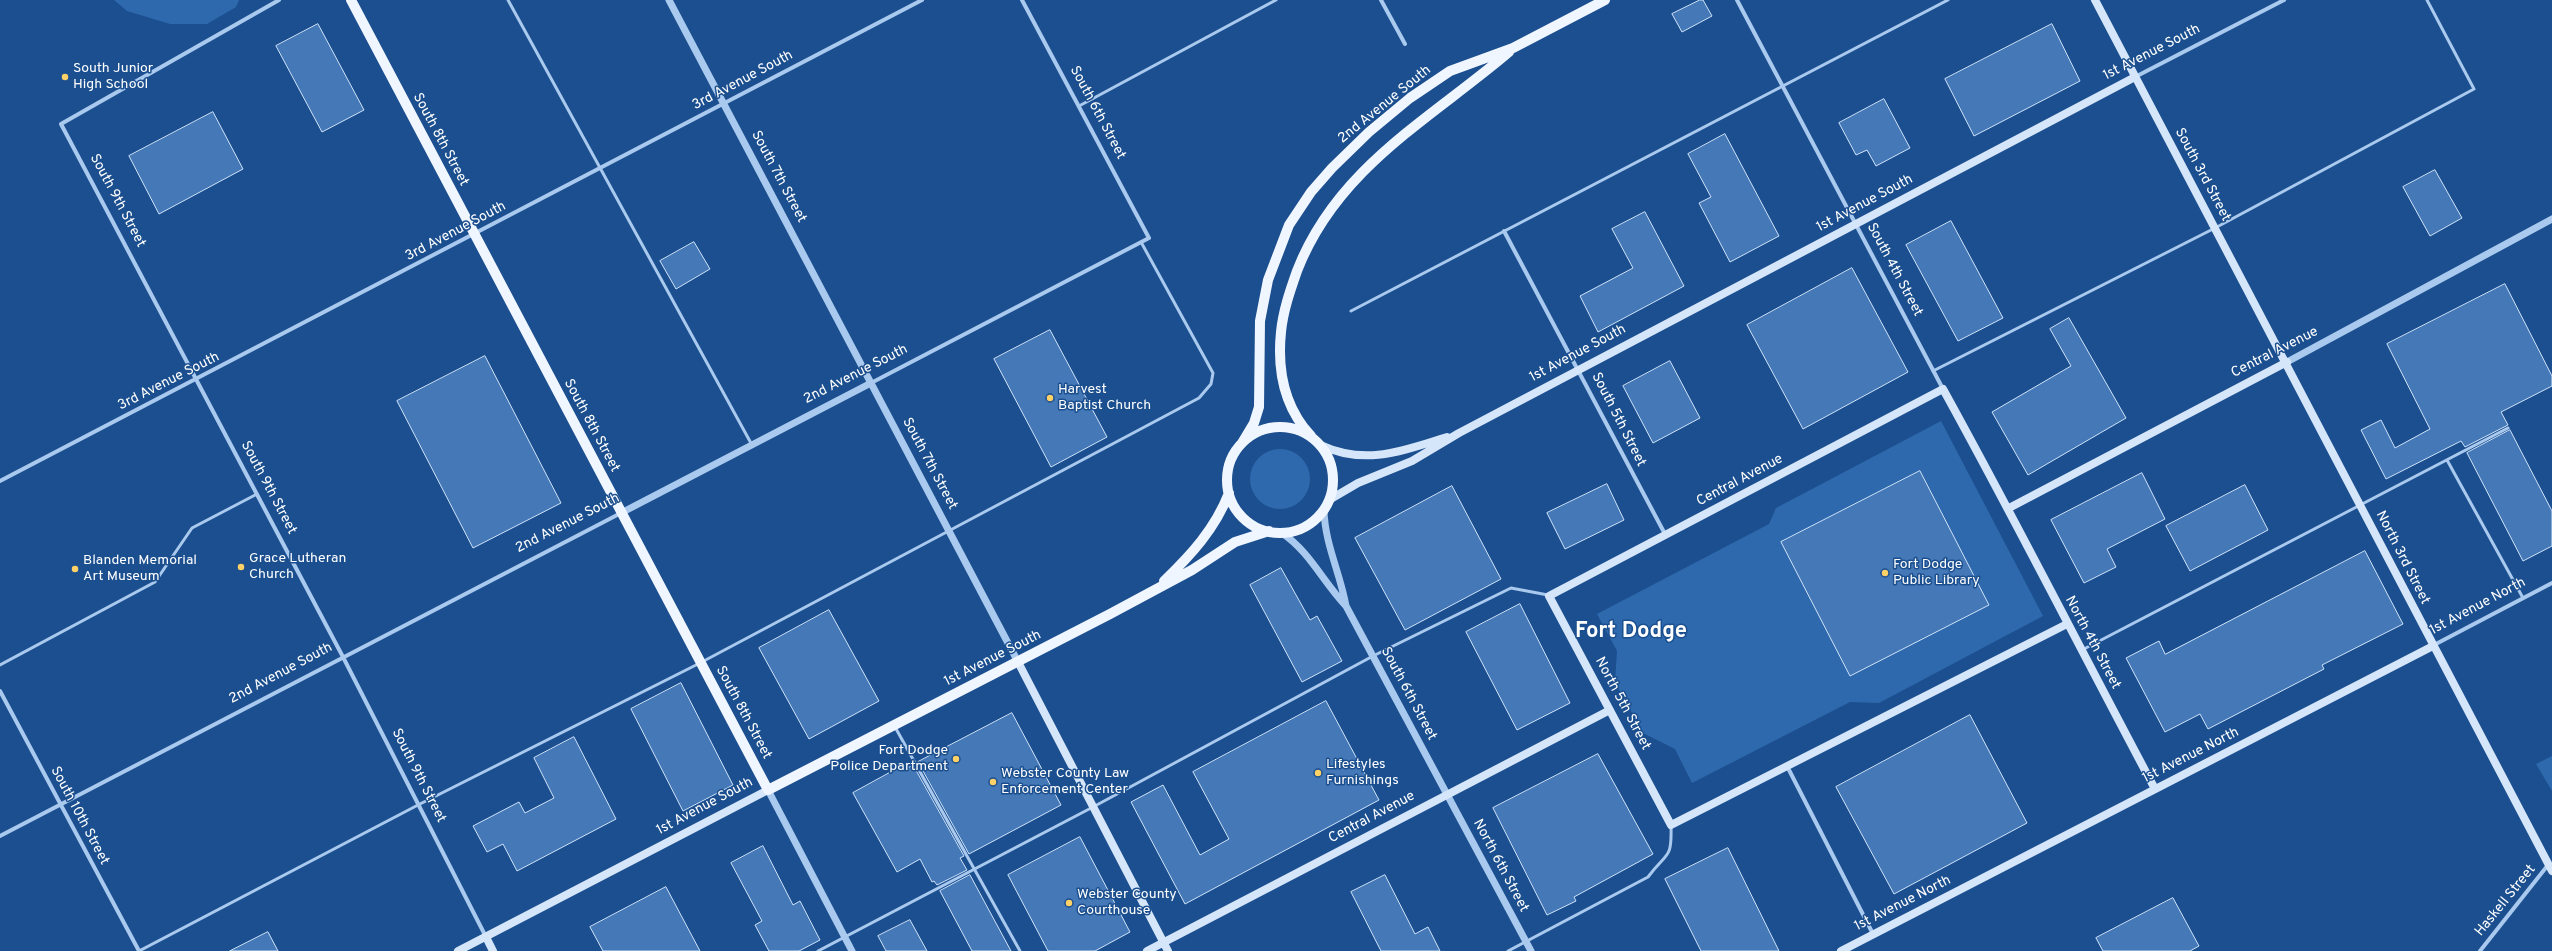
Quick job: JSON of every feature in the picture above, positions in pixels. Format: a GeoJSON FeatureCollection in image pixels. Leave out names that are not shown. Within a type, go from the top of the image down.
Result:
{"type":"FeatureCollection","features":[{"type":"Feature","properties":{"kind":"main road","name":"South 8th Street"},"geometry":{"type":"LineString","coordinates":[[350,0],[768,790]]}},
{"type":"Feature","properties":{"kind":"main road","name":"2nd Avenue South"},"geometry":{"type":"LineString","coordinates":[[1242,443],[1254,423],[1260,407],[1258,344],[1261,307],[1268,280],[1279,245],[1301,206],[1322,179],[1350,149],[1410,98],[1456,68],[1513,48],[1605,0]]}},
{"type":"Feature","properties":{"kind":"main road","name":"South 3rd Street"},"geometry":{"type":"LineString","coordinates":[[2095,0],[2287,362]]}},
{"type":"Feature","properties":{"kind":"main road","name":"2nd Avenue South"},"geometry":{"type":"LineString","coordinates":[[1311,436],[1296,418],[1289,401],[1281,367],[1280,344],[1284,309],[1291,287],[1318,227],[1335,202],[1373,161],[1513,48]]}},
{"type":"Feature","properties":{"kind":"main road","name":"1st Avenue South"},"geometry":{"type":"LineString","coordinates":[[1329,500],[1358,483],[1412,461],[1459,433],[2135,77]]}},
{"type":"Feature","properties":{"kind":"main road","name":"North 3rd Street"},"geometry":{"type":"LineString","coordinates":[[2287,362],[2433,646],[2550,868]]}},
{"type":"Feature","properties":{"kind":"main road","name":"Central Avenue"},"geometry":{"type":"LineString","coordinates":[[2008,508],[2287,362]]}},
{"type":"Feature","properties":{"kind":"main road","name":"Central Avenue"},"geometry":{"type":"LineString","coordinates":[[1549,596],[1666,536],[1943,389]]}},
{"type":"Feature","properties":{"kind":"main road","name":"South 4th Street"},"geometry":{"type":"LineString","coordinates":[[1943,389],[2008,508]]}},
{"type":"Feature","properties":{"kind":"main road","name":"1st Avenue South"},"geometry":{"type":"LineString","coordinates":[[1270,427],[1293,428],[1311,436],[1320,445],[1332,466],[1333,478],[1329,500],[1324,510],[1307,525],[1282,533],[1269,531],[1247,521],[1238,512],[1229,493],[1228,473],[1230,462],[1242,443],[1256,433],[1270,427]]}},
{"type":"Feature","properties":{"kind":"main road","name":"1st Avenue South"},"geometry":{"type":"LineString","coordinates":[[1320,445],[1336,452],[1366,457],[1392,454],[1459,433]]}},
{"type":"Feature","properties":{"kind":"main road","name":"1st Avenue South"},"geometry":{"type":"LineString","coordinates":[[1157,588],[1197,548],[1218,517],[1229,493]]}},
{"type":"Feature","properties":{"kind":"main road","name":"North 4th Street"},"geometry":{"type":"LineString","coordinates":[[2008,508],[2081,651],[2155,789]]}},
{"type":"Feature","properties":{"kind":"main road","name":"1st Avenue South"},"geometry":{"type":"LineString","coordinates":[[458,951],[1018,662],[1202,564],[1235,542],[1269,531]]}},
{"type":"Feature","properties":{"kind":"main road","name":"North 5th Street"},"geometry":{"type":"LineString","coordinates":[[1549,596],[1671,825]]}},
{"type":"Feature","properties":{"kind":"main road"},"geometry":{"type":"LineString","coordinates":[[1671,825],[2067,624]]}},
{"type":"Feature","properties":{"kind":"main road","name":"1st Avenue North"},"geometry":{"type":"LineString","coordinates":[[1841,951],[2433,646]]}},
{"type":"Feature","properties":{"kind":"main road","name":"South 7th Street"},"geometry":{"type":"LineString","coordinates":[[1018,662],[1168,951]]}},
{"type":"Feature","properties":{"kind":"main road","name":"Central Avenue"},"geometry":{"type":"LineString","coordinates":[[1147,951],[1446,794],[1610,710]]}},
{"type":"Feature","properties":{"kind":"main road","name":"South 9th Street"},"geometry":{"type":"LineString","coordinates":[[486,936],[494,951]]}},
{"type":"Feature","properties":{"kind":"street","name":"South 9th Street"},"geometry":{"type":"LineString","coordinates":[[279,0],[61,124],[343,657],[486,936]]}},
{"type":"Feature","properties":{"kind":"street","name":"South 7th Street"},"geometry":{"type":"LineString","coordinates":[[669,0],[725,103],[1018,662]]}},
{"type":"Feature","properties":{"kind":"street","name":"3rd Avenue South"},"geometry":{"type":"LineString","coordinates":[[0,482],[922,0]]}},
{"type":"Feature","properties":{"kind":"street","name":"South 6th Street"},"geometry":{"type":"LineString","coordinates":[[1022,0],[1150,238]]}},
{"type":"Feature","properties":{"kind":"street"},"geometry":{"type":"LineString","coordinates":[[1381,0],[1405,44]]}},
{"type":"Feature","properties":{"kind":"street","name":"South 4th Street"},"geometry":{"type":"LineString","coordinates":[[1737,0],[1943,389]]}},
{"type":"Feature","properties":{"kind":"street","name":"1st Avenue South"},"geometry":{"type":"LineString","coordinates":[[2135,77],[2284,0]]}},
{"type":"Feature","properties":{"kind":"street","name":"Central Avenue"},"geometry":{"type":"LineString","coordinates":[[2287,362],[2552,219]]}},
{"type":"Feature","properties":{"kind":"street","name":"South 5th Street"},"geometry":{"type":"LineString","coordinates":[[1504,231],[1580,370],[1666,536]]}},
{"type":"Feature","properties":{"kind":"street","name":"2nd Avenue South"},"geometry":{"type":"LineString","coordinates":[[0,836],[1150,238]]}},
{"type":"Feature","properties":{"kind":"street","name":"South 6th Street"},"geometry":{"type":"LineString","coordinates":[[1324,510],[1326,540],[1342,581],[1346,606]]}},
{"type":"Feature","properties":{"kind":"street","name":"South 6th Street"},"geometry":{"type":"LineString","coordinates":[[1282,533],[1302,548],[1329,588],[1346,606],[1446,794]]}},
{"type":"Feature","properties":{"kind":"street","name":"1st Avenue North"},"geometry":{"type":"LineString","coordinates":[[2433,646],[2552,583]]}},
{"type":"Feature","properties":{"kind":"street","name":"South 10th Street"},"geometry":{"type":"LineString","coordinates":[[0,691],[139,951]]}},
{"type":"Feature","properties":{"kind":"street"},"geometry":{"type":"LineString","coordinates":[[1787,766],[1873,934]]}},
{"type":"Feature","properties":{"kind":"street","name":"South 8th Street"},"geometry":{"type":"LineString","coordinates":[[768,790],[852,951]]}},
{"type":"Feature","properties":{"kind":"street","name":"North 6th Street"},"geometry":{"type":"LineString","coordinates":[[1446,794],[1531,951]]}},
{"type":"Feature","properties":{"kind":"street","name":"Haskell Street"},"geometry":{"type":"LineString","coordinates":[[2480,951],[2550,868]]}},
{"type":"Feature","properties":{"kind":"lane"},"geometry":{"type":"LineString","coordinates":[[508,0],[752,445]]}},
{"type":"Feature","properties":{"kind":"lane"},"geometry":{"type":"LineString","coordinates":[[1079,106],[1276,0]]}},
{"type":"Feature","properties":{"kind":"lane"},"geometry":{"type":"LineString","coordinates":[[1351,311],[1948,0]]}},
{"type":"Feature","properties":{"kind":"lane"},"geometry":{"type":"LineString","coordinates":[[1933,371],[2215,228],[2474,89],[2427,0]]}},
{"type":"Feature","properties":{"kind":"lane"},"geometry":{"type":"LineString","coordinates":[[139,951],[418,805],[700,662],[1199,398],[1211,384],[1213,372],[1141,242]]}},
{"type":"Feature","properties":{"kind":"lane"},"geometry":{"type":"LineString","coordinates":[[2081,651],[2508,428]]}},
{"type":"Feature","properties":{"kind":"lane"},"geometry":{"type":"LineString","coordinates":[[2447,460],[2523,598]]}},
{"type":"Feature","properties":{"kind":"lane"},"geometry":{"type":"LineString","coordinates":[[0,665],[155,582],[192,528],[257,494]]}},
{"type":"Feature","properties":{"kind":"lane"},"geometry":{"type":"LineString","coordinates":[[818,951],[1093,807],[1373,656],[1511,588],[1549,596]]}},
{"type":"Feature","properties":{"kind":"lane"},"geometry":{"type":"LineString","coordinates":[[895,726],[976,869],[1020,951]]}},
{"type":"Feature","properties":{"kind":"lane"},"geometry":{"type":"LineString","coordinates":[[1508,951],[1648,877],[1659,861],[1669,856],[1672,849],[1671,825]]}},
{"type":"Feature","properties":{"kind":"shaded area"},"geometry":{"type":"Polygon","coordinates":[[[114,0],[239,0],[236,7],[207,24],[170,24],[127,11],[114,0]]]}},
{"type":"Feature","properties":{"kind":"shaded area"},"geometry":{"type":"Polygon","coordinates":[[[1941,421],[2043,616],[1879,703],[1850,702],[1692,783],[1675,749],[1643,733],[1615,682],[1617,651],[1597,614],[1769,524],[1776,508],[1941,421]]]}},
{"type":"Feature","properties":{"kind":"shaded area"},"geometry":{"type":"Polygon","coordinates":[[[1274,449],[1286,449],[1297,454],[1305,462],[1310,473],[1308,491],[1297,504],[1286,509],[1274,509],[1263,504],[1255,496],[1250,485],[1250,473],[1255,462],[1263,454],[1274,449]]]}},
{"type":"Feature","properties":{"kind":"shaded area"},"geometry":{"type":"Polygon","coordinates":[[[2552,756],[2552,791],[2536,764],[2552,756]]]}},
{"type":"Feature","properties":{"kind":"building"},"geometry":{"type":"Polygon","coordinates":[[[1700,0],[1703,0],[1712,16],[1682,32],[1672,14],[1700,0]]]}},
{"type":"Feature","properties":{"kind":"building"},"geometry":{"type":"Polygon","coordinates":[[[318,24],[364,110],[322,132],[276,46],[318,24]]]}},
{"type":"Feature","properties":{"kind":"building"},"geometry":{"type":"Polygon","coordinates":[[[2052,24],[2080,81],[1974,136],[1945,79],[2052,24]]]}},
{"type":"Feature","properties":{"kind":"building"},"geometry":{"type":"Polygon","coordinates":[[[1884,99],[1910,148],[1876,166],[1867,150],[1856,155],[1839,123],[1884,99]]]}},
{"type":"Feature","properties":{"kind":"building"},"geometry":{"type":"Polygon","coordinates":[[[213,112],[243,169],[159,214],[129,156],[213,112]]]}},
{"type":"Feature","properties":{"kind":"building"},"geometry":{"type":"Polygon","coordinates":[[[1725,134],[1779,236],[1730,262],[1699,203],[1711,197],[1688,154],[1725,134]]]}},
{"type":"Feature","properties":{"kind":"building"},"geometry":{"type":"Polygon","coordinates":[[[2435,170],[2462,218],[2430,236],[2403,187],[2435,170]]]}},
{"type":"Feature","properties":{"kind":"building"},"geometry":{"type":"Polygon","coordinates":[[[1645,212],[1684,286],[1598,332],[1580,296],[1633,268],[1612,229],[1645,212]]]}},
{"type":"Feature","properties":{"kind":"building"},"geometry":{"type":"Polygon","coordinates":[[[1951,221],[2003,318],[1958,341],[1906,245],[1951,221]]]}},
{"type":"Feature","properties":{"kind":"building"},"geometry":{"type":"Polygon","coordinates":[[[694,242],[710,269],[676,289],[660,261],[694,242]]]}},
{"type":"Feature","properties":{"kind":"building"},"geometry":{"type":"Polygon","coordinates":[[[1852,268],[1908,372],[1803,429],[1747,325],[1852,268]]]}},
{"type":"Feature","properties":{"kind":"building"},"geometry":{"type":"Polygon","coordinates":[[[2505,284],[2552,376],[2552,386],[2501,412],[2508,425],[2465,447],[2461,441],[2386,479],[2361,430],[2381,420],[2395,448],[2430,429],[2387,344],[2505,284]]]}},
{"type":"Feature","properties":{"kind":"building"},"geometry":{"type":"Polygon","coordinates":[[[2069,318],[2126,418],[2028,475],[1992,412],[2071,366],[2050,329],[2069,318]]]}},
{"type":"Feature","properties":{"kind":"building","name":"Harvest Baptist Church"},"geometry":{"type":"Polygon","coordinates":[[[1050,330],[1107,437],[1051,467],[994,359],[1050,330]]]}},
{"type":"Feature","properties":{"kind":"building"},"geometry":{"type":"Polygon","coordinates":[[[485,356],[561,503],[473,548],[397,401],[485,356]]]}},
{"type":"Feature","properties":{"kind":"building"},"geometry":{"type":"Polygon","coordinates":[[[1670,361],[1700,418],[1653,443],[1623,386],[1670,361]]]}},
{"type":"Feature","properties":{"kind":"building"},"geometry":{"type":"Polygon","coordinates":[[[2510,430],[2552,511],[2552,546],[2523,561],[2467,453],[2510,430]]]}},
{"type":"Feature","properties":{"kind":"building","name":"Fort Dodge Public Library"},"geometry":{"type":"Polygon","coordinates":[[[1920,471],[1989,605],[1850,676],[1781,542],[1920,471]]]}},
{"type":"Feature","properties":{"kind":"building"},"geometry":{"type":"Polygon","coordinates":[[[2142,473],[2165,519],[2107,549],[2116,567],[2084,583],[2051,520],[2142,473]]]}},
{"type":"Feature","properties":{"kind":"building"},"geometry":{"type":"Polygon","coordinates":[[[1607,484],[1624,520],[1565,549],[1547,513],[1607,484]]]}},
{"type":"Feature","properties":{"kind":"building"},"geometry":{"type":"Polygon","coordinates":[[[2245,485],[2268,530],[2190,571],[2166,526],[2245,485]]]}},
{"type":"Feature","properties":{"kind":"building"},"geometry":{"type":"Polygon","coordinates":[[[1452,486],[1501,579],[1405,630],[1355,538],[1452,486]]]}},
{"type":"Feature","properties":{"kind":"building"},"geometry":{"type":"Polygon","coordinates":[[[2365,551],[2403,624],[2322,665],[2324,669],[2208,729],[2200,714],[2165,732],[2126,658],[2159,641],[2165,654],[2365,551]]]}},
{"type":"Feature","properties":{"kind":"building"},"geometry":{"type":"Polygon","coordinates":[[[1281,568],[1310,620],[1317,616],[1342,661],[1302,682],[1250,585],[1281,568]]]}},
{"type":"Feature","properties":{"kind":"building"},"geometry":{"type":"Polygon","coordinates":[[[1520,604],[1570,703],[1517,730],[1466,632],[1520,604]]]}},
{"type":"Feature","properties":{"kind":"building"},"geometry":{"type":"Polygon","coordinates":[[[829,610],[879,701],[809,739],[759,648],[829,610]]]}},
{"type":"Feature","properties":{"kind":"building"},"geometry":{"type":"Polygon","coordinates":[[[681,683],[733,785],[683,811],[631,709],[681,683]]]}},
{"type":"Feature","properties":{"kind":"building"},"geometry":{"type":"Polygon","coordinates":[[[1326,701],[1379,800],[1185,904],[1131,802],[1163,785],[1200,855],[1229,839],[1193,772],[1326,701]]]}},
{"type":"Feature","properties":{"kind":"building","name":"Webster County Law Enforcement Center"},"geometry":{"type":"Polygon","coordinates":[[[1012,713],[1061,805],[969,854],[918,762],[1012,713]]]}},
{"type":"Feature","properties":{"kind":"building"},"geometry":{"type":"Polygon","coordinates":[[[1970,715],[2027,823],[1894,894],[1836,787],[1970,715]]]}},
{"type":"Feature","properties":{"kind":"building"},"geometry":{"type":"Polygon","coordinates":[[[574,737],[616,819],[517,871],[503,844],[487,852],[473,826],[519,802],[525,813],[554,798],[534,758],[574,737]]]}},
{"type":"Feature","properties":{"kind":"building"},"geometry":{"type":"Polygon","coordinates":[[[1598,754],[1653,854],[1574,897],[1576,901],[1547,915],[1493,808],[1598,754]]]}},
{"type":"Feature","properties":{"kind":"building"},"geometry":{"type":"Polygon","coordinates":[[[904,765],[906,769],[913,765],[964,856],[960,858],[967,870],[937,885],[934,881],[932,882],[920,859],[897,872],[853,793],[904,765]]]}},
{"type":"Feature","properties":{"kind":"building","name":"Webster County Courthouse"},"geometry":{"type":"Polygon","coordinates":[[[1080,837],[1130,932],[1095,951],[1048,951],[1008,875],[1080,837]]]}},
{"type":"Feature","properties":{"kind":"building"},"geometry":{"type":"Polygon","coordinates":[[[763,846],[793,905],[800,901],[820,940],[799,951],[769,951],[755,925],[762,921],[731,863],[763,846]]]}},
{"type":"Feature","properties":{"kind":"building"},"geometry":{"type":"Polygon","coordinates":[[[1728,848],[1779,951],[1701,951],[1665,879],[1728,848]]]}},
{"type":"Feature","properties":{"kind":"building"},"geometry":{"type":"Polygon","coordinates":[[[970,875],[1011,951],[972,951],[940,891],[970,875]]]}},
{"type":"Feature","properties":{"kind":"building"},"geometry":{"type":"Polygon","coordinates":[[[1385,875],[1415,934],[1428,927],[1440,951],[1381,951],[1351,892],[1385,875]]]}},
{"type":"Feature","properties":{"kind":"building"},"geometry":{"type":"Polygon","coordinates":[[[666,887],[700,951],[603,951],[590,927],[666,887]]]}},
{"type":"Feature","properties":{"kind":"building"},"geometry":{"type":"Polygon","coordinates":[[[2173,898],[2199,946],[2190,951],[2103,951],[2096,938],[2173,898]]]}},
{"type":"Feature","properties":{"kind":"building"},"geometry":{"type":"Polygon","coordinates":[[[910,920],[927,951],[886,951],[878,936],[910,920]]]}},
{"type":"Feature","properties":{"kind":"building"},"geometry":{"type":"Polygon","coordinates":[[[268,932],[278,951],[230,951],[268,932]]]}},
{"type":"Feature","properties":{"kind":"place","name":"South Junior High School"},"geometry":{"type":"Point","coordinates":[65,77]}},
{"type":"Feature","properties":{"kind":"place","name":"Harvest Baptist Church"},"geometry":{"type":"Point","coordinates":[1050,398]}},
{"type":"Feature","properties":{"kind":"place","name":"Grace Lutheran Church"},"geometry":{"type":"Point","coordinates":[241,567]}},
{"type":"Feature","properties":{"kind":"place","name":"Blanden Memorial Art Museum"},"geometry":{"type":"Point","coordinates":[75,569]}},
{"type":"Feature","properties":{"kind":"place","name":"Fort Dodge Public Library"},"geometry":{"type":"Point","coordinates":[1885,573]}},
{"type":"Feature","properties":{"kind":"place","name":"Fort Dodge Police Department"},"geometry":{"type":"Point","coordinates":[956,759]}},
{"type":"Feature","properties":{"kind":"place","name":"Lifestyles Furnishings"},"geometry":{"type":"Point","coordinates":[1318,773]}},
{"type":"Feature","properties":{"kind":"place","name":"Webster County Law Enforcement Center"},"geometry":{"type":"Point","coordinates":[993,782]}},
{"type":"Feature","properties":{"kind":"place","name":"Webster County Courthouse"},"geometry":{"type":"Point","coordinates":[1069,903]}},
{"type":"Feature","properties":{"kind":"district","name":"Fort Dodge"},"geometry":{"type":"Point","coordinates":[1631,633]}}]}
